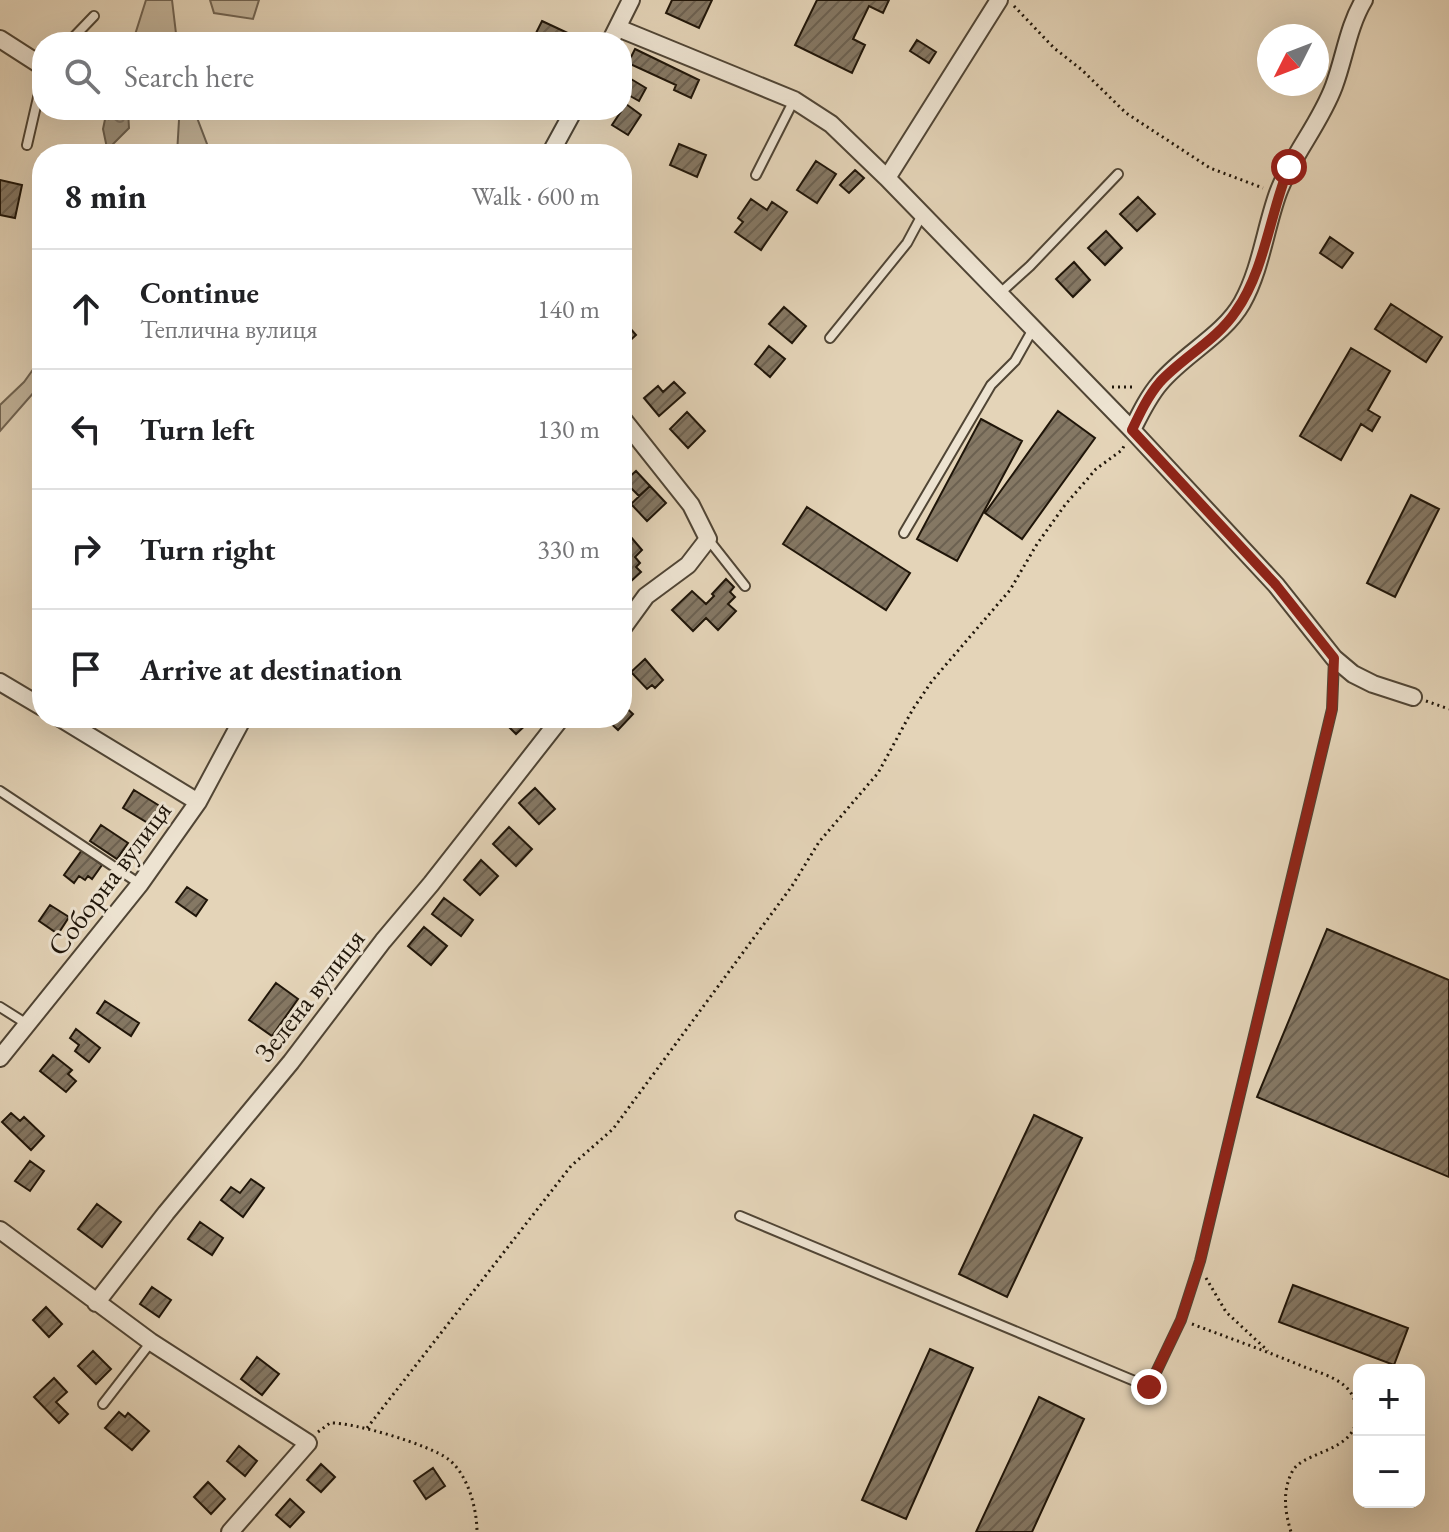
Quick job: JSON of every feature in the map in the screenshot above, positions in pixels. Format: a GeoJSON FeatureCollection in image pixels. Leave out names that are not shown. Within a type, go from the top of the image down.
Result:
{"type":"FeatureCollection","features":[{"type":"Feature","properties":{"kind":"street"},"geometry":{"type":"LineString","coordinates":[[615,32],[631,0]]}},
{"type":"Feature","properties":{"kind":"street"},"geometry":{"type":"LineString","coordinates":[[1132,430],[1160,383],[1239,308],[1254,276],[1278,193],[1289,167],[1335,85],[1351,25],[1364,0]]}},
{"type":"Feature","properties":{"kind":"street"},"geometry":{"type":"LineString","coordinates":[[887,178],[997,2]]}},
{"type":"Feature","properties":{"kind":"street"},"geometry":{"type":"LineString","coordinates":[[0,39],[32,60]]}},
{"type":"Feature","properties":{"kind":"street"},"geometry":{"type":"LineString","coordinates":[[632,42],[794,100],[831,124],[1132,430],[1276,585],[1334,658],[1353,674],[1373,684],[1413,697]]}},
{"type":"Feature","properties":{"kind":"street"},"geometry":{"type":"LineString","coordinates":[[555,144],[569,120]]}},
{"type":"Feature","properties":{"kind":"street"},"geometry":{"type":"LineString","coordinates":[[632,431],[691,505],[708,539],[688,565],[646,596],[632,615]]}},
{"type":"Feature","properties":{"kind":"street"},"geometry":{"type":"LineString","coordinates":[[0,682],[32,701]]}},
{"type":"Feature","properties":{"kind":"street"},"geometry":{"type":"LineString","coordinates":[[76,728],[198,802]]}},
{"type":"Feature","properties":{"kind":"street","name":"Соборна вулиця"},"geometry":{"type":"LineString","coordinates":[[0,1058],[140,884],[198,802],[238,728]]}},
{"type":"Feature","properties":{"kind":"street","name":"Зелена вулиця"},"geometry":{"type":"LineString","coordinates":[[96,1303],[291,1062],[553,728]]}},
{"type":"Feature","properties":{"kind":"street"},"geometry":{"type":"LineString","coordinates":[[0,1230],[151,1342],[308,1443],[230,1532]]}},
{"type":"Feature","properties":{"kind":"lane"},"geometry":{"type":"LineString","coordinates":[[79,32],[94,16]]}},
{"type":"Feature","properties":{"kind":"lane"},"geometry":{"type":"LineString","coordinates":[[756,175],[794,100]]}},
{"type":"Feature","properties":{"kind":"lane"},"geometry":{"type":"LineString","coordinates":[[27,145],[33,120]]}},
{"type":"Feature","properties":{"kind":"lane"},"geometry":{"type":"LineString","coordinates":[[998,295],[1118,174]]}},
{"type":"Feature","properties":{"kind":"lane"},"geometry":{"type":"LineString","coordinates":[[830,338],[907,243],[922,215]]}},
{"type":"Feature","properties":{"kind":"lane"},"geometry":{"type":"LineString","coordinates":[[904,533],[991,385],[1015,361],[1033,329]]}},
{"type":"Feature","properties":{"kind":"lane"},"geometry":{"type":"LineString","coordinates":[[708,539],[745,586]]}},
{"type":"Feature","properties":{"kind":"lane"},"geometry":{"type":"LineString","coordinates":[[740,1216],[1149,1387],[1181,1320],[1200,1261],[1332,709],[1334,658]]}},
{"type":"Feature","properties":{"kind":"lane"},"geometry":{"type":"LineString","coordinates":[[0,791],[140,884]]}},
{"type":"Feature","properties":{"kind":"lane"},"geometry":{"type":"LineString","coordinates":[[0,1007],[27,1025]]}},
{"type":"Feature","properties":{"kind":"lane"},"geometry":{"type":"LineString","coordinates":[[103,1404],[151,1342]]}},
{"type":"Feature","properties":{"kind":"path"},"geometry":{"type":"LineString","coordinates":[[997,2],[1082,70],[1126,113],[1210,168],[1278,193]]}},
{"type":"Feature","properties":{"kind":"path"},"geometry":{"type":"LineString","coordinates":[[1084,380],[1116,387],[1160,383]]}},
{"type":"Feature","properties":{"kind":"path"},"geometry":{"type":"LineString","coordinates":[[367,1428],[571,1166],[613,1129],[792,886],[819,842],[878,773],[932,681],[1010,590],[1065,505],[1096,469],[1122,450],[1132,430]]}},
{"type":"Feature","properties":{"kind":"path"},"geometry":{"type":"LineString","coordinates":[[1413,697],[1449,709]]}},
{"type":"Feature","properties":{"kind":"path"},"geometry":{"type":"LineString","coordinates":[[1200,1261],[1207,1282],[1226,1312],[1271,1353]]}},
{"type":"Feature","properties":{"kind":"path"},"geometry":{"type":"LineString","coordinates":[[1181,1320],[1332,1378],[1345,1386],[1357,1405],[1356,1425],[1350,1435],[1329,1451],[1293,1469],[1284,1497],[1291,1532]]}},
{"type":"Feature","properties":{"kind":"path"},"geometry":{"type":"LineString","coordinates":[[308,1443],[330,1423],[342,1423],[367,1428],[450,1460],[471,1494],[477,1532]]}},
{"type":"Feature","properties":{"kind":"shaded area"},"geometry":{"type":"Polygon","coordinates":[[[146,0],[172,0],[176,32],[136,32],[146,0]]]}},
{"type":"Feature","properties":{"kind":"shaded area"},"geometry":{"type":"Polygon","coordinates":[[[210,0],[259,0],[253,19],[214,13],[210,0]]]}},
{"type":"Feature","properties":{"kind":"shaded area"},"geometry":{"type":"Polygon","coordinates":[[[179,120],[198,120],[207,144],[178,144],[179,120]]]}},
{"type":"Feature","properties":{"kind":"shaded area"},"geometry":{"type":"Polygon","coordinates":[[[32,371],[32,394],[0,431],[0,405],[32,371]]]}},
{"type":"Feature","properties":{"kind":"water"},"geometry":{"type":"Polygon","coordinates":[[[105,120],[129,120],[129,128],[113,144],[106,144],[105,120]]]}},
{"type":"Feature","properties":{"kind":"building"},"geometry":{"type":"Polygon","coordinates":[[[672,0],[712,0],[699,28],[666,13],[672,0]]]}},
{"type":"Feature","properties":{"kind":"building"},"geometry":{"type":"Polygon","coordinates":[[[817,0],[889,0],[883,13],[869,6],[853,39],[865,45],[852,73],[795,45],[817,0]]]}},
{"type":"Feature","properties":{"kind":"building"},"geometry":{"type":"Polygon","coordinates":[[[542,21],[566,32],[536,32],[542,21]]]}},
{"type":"Feature","properties":{"kind":"building"},"geometry":{"type":"Polygon","coordinates":[[[917,40],[936,52],[929,63],[910,51],[917,40]]]}},
{"type":"Feature","properties":{"kind":"building"},"geometry":{"type":"Polygon","coordinates":[[[635,49],[699,80],[691,98],[674,90],[676,85],[632,65],[635,49]]]}},
{"type":"Feature","properties":{"kind":"building"},"geometry":{"type":"Polygon","coordinates":[[[632,80],[646,88],[639,101],[632,97],[632,80]]]}},
{"type":"Feature","properties":{"kind":"building"},"geometry":{"type":"Polygon","coordinates":[[[632,108],[641,115],[628,135],[612,125],[615,120],[632,120],[632,108]]]}},
{"type":"Feature","properties":{"kind":"building"},"geometry":{"type":"Polygon","coordinates":[[[679,144],[706,155],[697,177],[670,165],[679,144]]]}},
{"type":"Feature","properties":{"kind":"building"},"geometry":{"type":"Polygon","coordinates":[[[816,161],[836,174],[817,203],[797,190],[816,161]]]}},
{"type":"Feature","properties":{"kind":"building"},"geometry":{"type":"Polygon","coordinates":[[[855,170],[864,178],[849,193],[840,185],[855,170]]]}},
{"type":"Feature","properties":{"kind":"building"},"geometry":{"type":"Polygon","coordinates":[[[0,180],[22,185],[15,218],[0,215],[0,180]]]}},
{"type":"Feature","properties":{"kind":"building"},"geometry":{"type":"Polygon","coordinates":[[[1138,197],[1155,214],[1137,231],[1120,214],[1138,197]]]}},
{"type":"Feature","properties":{"kind":"building"},"geometry":{"type":"Polygon","coordinates":[[[751,199],[767,210],[772,202],[787,212],[761,250],[735,232],[743,222],[738,218],[751,199]]]}},
{"type":"Feature","properties":{"kind":"building"},"geometry":{"type":"Polygon","coordinates":[[[1106,231],[1122,248],[1105,265],[1088,248],[1106,231]]]}},
{"type":"Feature","properties":{"kind":"building"},"geometry":{"type":"Polygon","coordinates":[[[1330,237],[1353,253],[1342,268],[1320,253],[1330,237]]]}},
{"type":"Feature","properties":{"kind":"building"},"geometry":{"type":"Polygon","coordinates":[[[1074,262],[1090,280],[1073,297],[1056,279],[1074,262]]]}},
{"type":"Feature","properties":{"kind":"building"},"geometry":{"type":"Polygon","coordinates":[[[1391,304],[1442,337],[1426,362],[1375,329],[1391,304]]]}},
{"type":"Feature","properties":{"kind":"building"},"geometry":{"type":"Polygon","coordinates":[[[784,307],[806,326],[792,343],[769,324],[784,307]]]}},
{"type":"Feature","properties":{"kind":"building"},"geometry":{"type":"Polygon","coordinates":[[[769,346],[785,359],[770,377],[755,364],[769,346]]]}},
{"type":"Feature","properties":{"kind":"building"},"geometry":{"type":"Polygon","coordinates":[[[1351,348],[1390,371],[1368,410],[1380,417],[1372,431],[1361,424],[1341,460],[1300,436],[1351,348]]]}},
{"type":"Feature","properties":{"kind":"building"},"geometry":{"type":"Polygon","coordinates":[[[674,382],[685,393],[659,416],[644,398],[658,386],[663,392],[674,382]]]}},
{"type":"Feature","properties":{"kind":"building"},"geometry":{"type":"Polygon","coordinates":[[[1058,411],[1095,438],[1022,539],[985,513],[1058,411]]]}},
{"type":"Feature","properties":{"kind":"building"},"geometry":{"type":"Polygon","coordinates":[[[687,412],[705,431],[688,448],[670,429],[687,412]]]}},
{"type":"Feature","properties":{"kind":"building"},"geometry":{"type":"Polygon","coordinates":[[[981,419],[1022,441],[957,561],[917,539],[981,419]]]}},
{"type":"Feature","properties":{"kind":"building"},"geometry":{"type":"Polygon","coordinates":[[[636,471],[650,486],[639,496],[632,489],[632,475],[636,471]]]}},
{"type":"Feature","properties":{"kind":"building"},"geometry":{"type":"Polygon","coordinates":[[[650,486],[666,503],[647,521],[632,503],[650,486]]]}},
{"type":"Feature","properties":{"kind":"building"},"geometry":{"type":"Polygon","coordinates":[[[1411,495],[1439,509],[1395,597],[1367,583],[1411,495]]]}},
{"type":"Feature","properties":{"kind":"building"},"geometry":{"type":"Polygon","coordinates":[[[807,507],[910,573],[886,610],[783,544],[807,507]]]}},
{"type":"Feature","properties":{"kind":"building"},"geometry":{"type":"Polygon","coordinates":[[[632,538],[642,550],[635,557],[640,563],[636,567],[641,572],[632,580],[632,538]]]}},
{"type":"Feature","properties":{"kind":"building"},"geometry":{"type":"Polygon","coordinates":[[[726,579],[734,587],[730,592],[735,597],[728,604],[736,611],[718,630],[706,618],[693,631],[672,610],[692,591],[706,604],[726,579]]]}},
{"type":"Feature","properties":{"kind":"building"},"geometry":{"type":"Polygon","coordinates":[[[645,659],[663,680],[655,688],[652,685],[647,689],[632,671],[645,659]]]}},
{"type":"Feature","properties":{"kind":"building"},"geometry":{"type":"Polygon","coordinates":[[[535,788],[555,809],[539,824],[519,803],[535,788]]]}},
{"type":"Feature","properties":{"kind":"building"},"geometry":{"type":"Polygon","coordinates":[[[134,790],[163,808],[157,819],[152,816],[148,823],[123,808],[134,790]]]}},
{"type":"Feature","properties":{"kind":"building"},"geometry":{"type":"Polygon","coordinates":[[[101,825],[128,843],[117,859],[90,841],[101,825]]]}},
{"type":"Feature","properties":{"kind":"building"},"geometry":{"type":"Polygon","coordinates":[[[509,827],[532,849],[516,866],[493,844],[509,827]]]}},
{"type":"Feature","properties":{"kind":"building"},"geometry":{"type":"Polygon","coordinates":[[[82,850],[102,865],[92,879],[88,876],[85,880],[79,876],[74,883],[64,875],[82,850]]]}},
{"type":"Feature","properties":{"kind":"building"},"geometry":{"type":"Polygon","coordinates":[[[481,860],[498,876],[480,895],[464,880],[481,860]]]}},
{"type":"Feature","properties":{"kind":"building"},"geometry":{"type":"Polygon","coordinates":[[[187,887],[207,900],[196,916],[176,902],[187,887]]]}},
{"type":"Feature","properties":{"kind":"building"},"geometry":{"type":"Polygon","coordinates":[[[444,898],[473,920],[461,936],[432,914],[444,898]]]}},
{"type":"Feature","properties":{"kind":"building"},"geometry":{"type":"Polygon","coordinates":[[[50,905],[69,917],[58,934],[39,921],[50,905]]]}},
{"type":"Feature","properties":{"kind":"building"},"geometry":{"type":"Polygon","coordinates":[[[424,927],[447,946],[431,965],[408,946],[424,927]]]}},
{"type":"Feature","properties":{"kind":"building"},"geometry":{"type":"Polygon","coordinates":[[[1327,929],[1449,980],[1449,1177],[1257,1097],[1327,929]]]}},
{"type":"Feature","properties":{"kind":"building"},"geometry":{"type":"Polygon","coordinates":[[[276,983],[298,999],[272,1036],[249,1020],[276,983]]]}},
{"type":"Feature","properties":{"kind":"building"},"geometry":{"type":"Polygon","coordinates":[[[105,1001],[139,1023],[131,1036],[97,1013],[105,1001]]]}},
{"type":"Feature","properties":{"kind":"building"},"geometry":{"type":"Polygon","coordinates":[[[76,1029],[100,1048],[89,1062],[75,1051],[79,1045],[70,1038],[76,1029]]]}},
{"type":"Feature","properties":{"kind":"building"},"geometry":{"type":"Polygon","coordinates":[[[53,1055],[72,1070],[68,1074],[76,1081],[66,1092],[40,1071],[53,1055]]]}},
{"type":"Feature","properties":{"kind":"building"},"geometry":{"type":"Polygon","coordinates":[[[11,1113],[20,1121],[24,1117],[44,1136],[31,1150],[2,1122],[11,1113]]]}},
{"type":"Feature","properties":{"kind":"building"},"geometry":{"type":"Polygon","coordinates":[[[1034,1115],[1082,1138],[1007,1297],[959,1274],[1034,1115]]]}},
{"type":"Feature","properties":{"kind":"building"},"geometry":{"type":"Polygon","coordinates":[[[30,1161],[44,1171],[30,1191],[15,1181],[30,1161]]]}},
{"type":"Feature","properties":{"kind":"building"},"geometry":{"type":"Polygon","coordinates":[[[251,1179],[264,1188],[243,1217],[221,1200],[231,1187],[240,1193],[251,1179]]]}},
{"type":"Feature","properties":{"kind":"building"},"geometry":{"type":"Polygon","coordinates":[[[97,1204],[121,1222],[102,1247],[78,1229],[97,1204]]]}},
{"type":"Feature","properties":{"kind":"building"},"geometry":{"type":"Polygon","coordinates":[[[200,1222],[223,1238],[212,1255],[188,1239],[200,1222]]]}},
{"type":"Feature","properties":{"kind":"building"},"geometry":{"type":"Polygon","coordinates":[[[1293,1285],[1408,1328],[1394,1364],[1391,1364],[1279,1322],[1293,1285]]]}},
{"type":"Feature","properties":{"kind":"building"},"geometry":{"type":"Polygon","coordinates":[[[152,1287],[171,1300],[159,1317],[140,1304],[152,1287]]]}},
{"type":"Feature","properties":{"kind":"building"},"geometry":{"type":"Polygon","coordinates":[[[46,1307],[62,1324],[49,1337],[33,1320],[46,1307]]]}},
{"type":"Feature","properties":{"kind":"building"},"geometry":{"type":"Polygon","coordinates":[[[930,1349],[973,1368],[906,1519],[862,1500],[930,1349]]]}},
{"type":"Feature","properties":{"kind":"building"},"geometry":{"type":"Polygon","coordinates":[[[93,1351],[111,1369],[96,1384],[78,1366],[93,1351]]]}},
{"type":"Feature","properties":{"kind":"building"},"geometry":{"type":"Polygon","coordinates":[[[257,1357],[279,1374],[262,1395],[241,1379],[257,1357]]]}},
{"type":"Feature","properties":{"kind":"building"},"geometry":{"type":"Polygon","coordinates":[[[54,1378],[67,1392],[56,1402],[68,1414],[59,1423],[34,1397],[54,1378]]]}},
{"type":"Feature","properties":{"kind":"building"},"geometry":{"type":"Polygon","coordinates":[[[1039,1397],[1084,1419],[1032,1532],[976,1532],[1039,1397]]]}},
{"type":"Feature","properties":{"kind":"building"},"geometry":{"type":"Polygon","coordinates":[[[119,1412],[125,1417],[128,1413],[149,1431],[132,1450],[105,1428],[119,1412]]]}},
{"type":"Feature","properties":{"kind":"building"},"geometry":{"type":"Polygon","coordinates":[[[239,1446],[257,1461],[245,1476],[227,1461],[239,1446]]]}},
{"type":"Feature","properties":{"kind":"building"},"geometry":{"type":"Polygon","coordinates":[[[321,1464],[335,1477],[321,1492],[307,1480],[321,1464]]]}},
{"type":"Feature","properties":{"kind":"building"},"geometry":{"type":"Polygon","coordinates":[[[433,1468],[445,1486],[426,1499],[414,1481],[433,1468]]]}},
{"type":"Feature","properties":{"kind":"building"},"geometry":{"type":"Polygon","coordinates":[[[208,1482],[225,1499],[211,1514],[194,1497],[208,1482]]]}},
{"type":"Feature","properties":{"kind":"building"},"geometry":{"type":"Polygon","coordinates":[[[290,1499],[304,1512],[290,1527],[276,1515],[290,1499]]]}},
{"type":"Feature","properties":{"kind":"route"},"geometry":{"type":"LineString","coordinates":[[1149,1387],[1181,1320],[1200,1261],[1332,709],[1334,658],[1276,585],[1132,430],[1160,383],[1239,308],[1254,276],[1278,193],[1289,167]]}}]}
